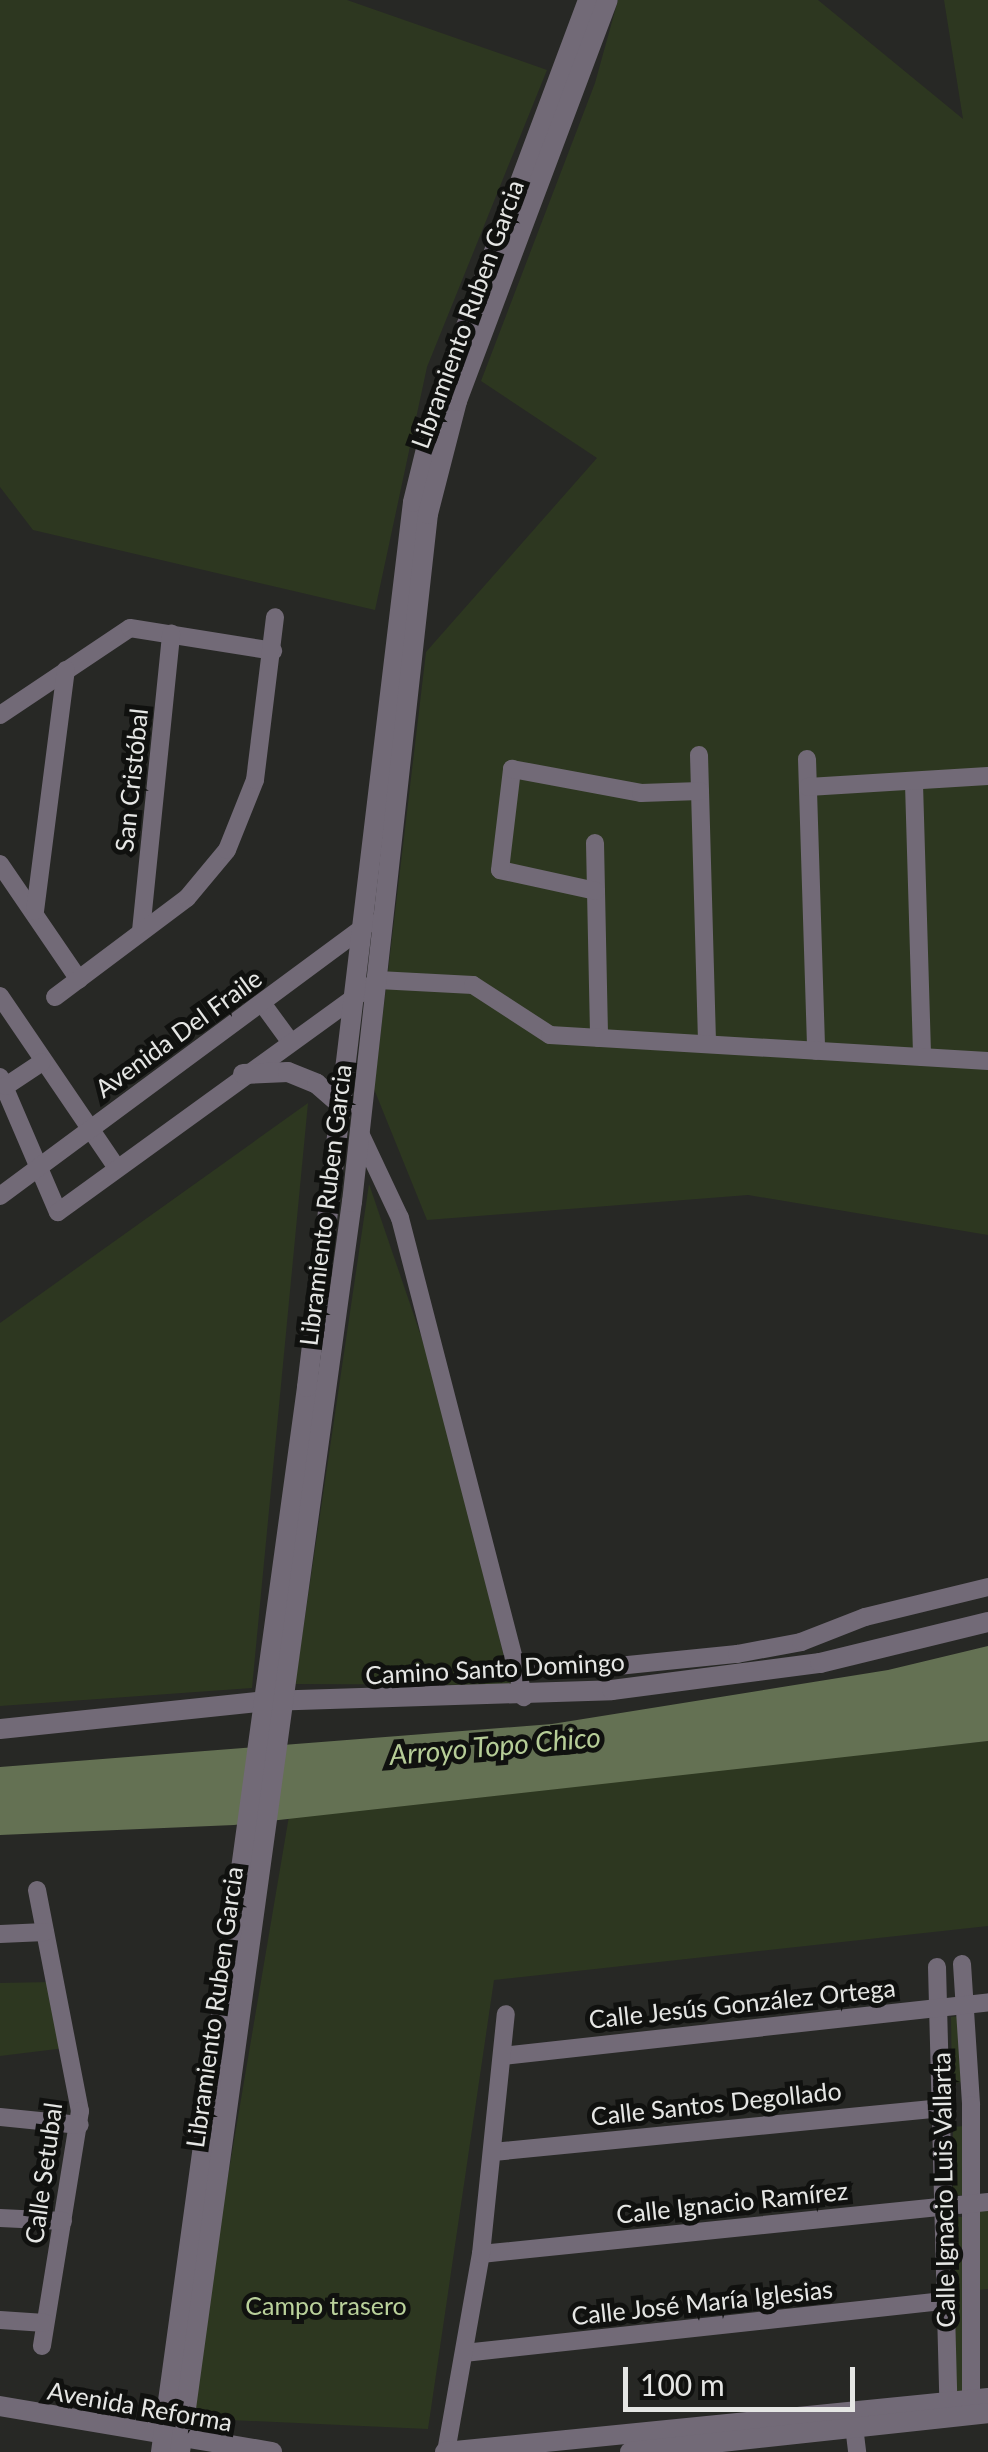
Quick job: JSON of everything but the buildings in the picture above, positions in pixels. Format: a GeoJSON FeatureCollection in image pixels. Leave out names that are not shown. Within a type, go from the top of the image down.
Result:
{"type":"FeatureCollection","features":[{"type":"Feature","properties":{"kind":"street","name":"Libramiento Ruben Garcia"},"geometry":{"type":"LineString","coordinates":[[170,2445],[272,1728],[267,1701],[358,992],[419,471],[447,377],[588,0]]}},
{"type":"Feature","properties":{"kind":"street","name":"Libramiento Ruben Garcia"},"geometry":{"type":"LineString","coordinates":[[267,1701],[359,1131],[425,538],[442,452],[608,0]]}},
{"type":"Feature","properties":{"kind":"street"},"geometry":{"type":"LineString","coordinates":[[55,996],[212,871],[244,818],[264,736],[275,616]]}},
{"type":"Feature","properties":{"kind":"street"},"geometry":{"type":"LineString","coordinates":[[0,715],[130,628],[273,651]]}},
{"type":"Feature","properties":{"kind":"street","name":"San Cristóbal"},"geometry":{"type":"LineString","coordinates":[[141,931],[171,634]]}},
{"type":"Feature","properties":{"kind":"street"},"geometry":{"type":"LineString","coordinates":[[35,911],[66,670]]}},
{"type":"Feature","properties":{"kind":"street"},"geometry":{"type":"LineString","coordinates":[[699,754],[707,1044]]}},
{"type":"Feature","properties":{"kind":"street"},"geometry":{"type":"LineString","coordinates":[[808,759],[816,1050]]}},
{"type":"Feature","properties":{"kind":"street"},"geometry":{"type":"LineString","coordinates":[[596,891],[500,870],[512,769],[641,793],[700,791]]}},
{"type":"Feature","properties":{"kind":"street"},"geometry":{"type":"LineString","coordinates":[[808,787],[914,784],[988,776]]}},
{"type":"Feature","properties":{"kind":"street"},"geometry":{"type":"LineString","coordinates":[[914,784],[922,1057]]}},
{"type":"Feature","properties":{"kind":"street"},"geometry":{"type":"LineString","coordinates":[[596,842],[599,1038]]}},
{"type":"Feature","properties":{"kind":"street"},"geometry":{"type":"LineString","coordinates":[[0,864],[6,885],[35,911],[79,980]]}},
{"type":"Feature","properties":{"kind":"street","name":"Avenida Del Fraile"},"geometry":{"type":"LineString","coordinates":[[0,1196],[386,910]]}},
{"type":"Feature","properties":{"kind":"street"},"geometry":{"type":"LineString","coordinates":[[42,1062],[3,1081],[43,1164],[58,1212],[289,1040],[378,980],[473,985],[550,1035],[988,1061]]}},
{"type":"Feature","properties":{"kind":"street"},"geometry":{"type":"LineString","coordinates":[[0,996],[117,1168]]}},
{"type":"Feature","properties":{"kind":"street"},"geometry":{"type":"LineString","coordinates":[[262,1003],[289,1040]]}},
{"type":"Feature","properties":{"kind":"street"},"geometry":{"type":"LineString","coordinates":[[243,1074],[288,1072],[317,1084],[343,1108]]}},
{"type":"Feature","properties":{"kind":"street"},"geometry":{"type":"LineString","coordinates":[[359,1131],[404,1230],[524,1697]]}},
{"type":"Feature","properties":{"kind":"street"},"geometry":{"type":"LineString","coordinates":[[517,1667],[598,1668],[737,1654],[801,1642],[892,1610],[988,1587]]}},
{"type":"Feature","properties":{"kind":"street"},"geometry":{"type":"LineString","coordinates":[[892,1610],[893,1645]]}},
{"type":"Feature","properties":{"kind":"street","name":"Camino Santo Domingo"},"geometry":{"type":"LineString","coordinates":[[0,1729],[87,1723],[267,1701],[524,1697],[820,1663],[988,1622]]}},
{"type":"Feature","properties":{"kind":"street","name":"Calle Setubal"},"geometry":{"type":"LineString","coordinates":[[38,1890],[80,2091],[80,2126],[42,2346]]}},
{"type":"Feature","properties":{"kind":"street"},"geometry":{"type":"LineString","coordinates":[[0,1934],[45,1932]]}},
{"type":"Feature","properties":{"kind":"street","name":"Calle Ignacio Luis Vallarta"},"geometry":{"type":"LineString","coordinates":[[962,1964],[979,2104],[980,2407]]}},
{"type":"Feature","properties":{"kind":"street","name":"Calle Ignacio Luis Vallarta"},"geometry":{"type":"LineString","coordinates":[[937,1967],[945,2108],[949,2410]]}},
{"type":"Feature","properties":{"kind":"street","name":"Calle Jesús González Ortega"},"geometry":{"type":"LineString","coordinates":[[502,2056],[988,2002]]}},
{"type":"Feature","properties":{"kind":"street"},"geometry":{"type":"LineString","coordinates":[[506,2014],[482,2254],[446,2452],[980,2407]]}},
{"type":"Feature","properties":{"kind":"street","name":"Calle Santos Degollado"},"geometry":{"type":"LineString","coordinates":[[493,2152],[945,2108]]}},
{"type":"Feature","properties":{"kind":"street"},"geometry":{"type":"LineString","coordinates":[[0,2118],[80,2126]]}},
{"type":"Feature","properties":{"kind":"street","name":"Calle Ignacio Ramírez"},"geometry":{"type":"LineString","coordinates":[[482,2254],[980,2203]]}},
{"type":"Feature","properties":{"kind":"street"},"geometry":{"type":"LineString","coordinates":[[0,2218],[63,2221]]}},
{"type":"Feature","properties":{"kind":"street","name":"Calle José María Iglesias"},"geometry":{"type":"LineString","coordinates":[[464,2353],[946,2302]]}},
{"type":"Feature","properties":{"kind":"street"},"geometry":{"type":"LineString","coordinates":[[0,2320],[46,2323]]}},
{"type":"Feature","properties":{"kind":"street","name":"Avenida Reforma"},"geometry":{"type":"LineString","coordinates":[[0,2406],[170,2445],[272,2452]]}},
{"type":"Feature","properties":{"kind":"street"},"geometry":{"type":"LineString","coordinates":[[630,2452],[853,2420]]}},
{"type":"Feature","properties":{"kind":"street"},"geometry":{"type":"LineString","coordinates":[[853,2420],[857,2452]]}},
{"type":"Feature","properties":{"kind":"green space"},"geometry":{"type":"Polygon","coordinates":[[[0,0],[347,0],[547,70],[427,367],[375,610],[33,530],[0,487],[0,0]]]}},
{"type":"Feature","properties":{"kind":"green space"},"geometry":{"type":"Polygon","coordinates":[[[618,0],[818,0],[963,119],[944,0],[988,0],[988,1235],[748,1195],[427,1220],[374,1089],[426,652],[597,458],[481,381],[595,83],[618,0]]]}},
{"type":"Feature","properties":{"kind":"green space"},"geometry":{"type":"Polygon","coordinates":[[[308,1103],[252,1688],[0,1706],[0,1323],[308,1103]]]}},
{"type":"Feature","properties":{"kind":"green space"},"geometry":{"type":"Polygon","coordinates":[[[369,1184],[433,1371],[511,1685],[295,1684],[369,1184]]]}},
{"type":"Feature","properties":{"kind":"green space","name":"Campo trasero"},"geometry":{"type":"Polygon","coordinates":[[[988,1741],[988,1926],[494,1980],[428,2429],[187,2418],[289,1816],[988,1741]]]}},
{"type":"Feature","properties":{"kind":"green space"},"geometry":{"type":"Polygon","coordinates":[[[52,1982],[65,2048],[0,2056],[0,1983],[52,1982]]]}},
{"type":"Feature","properties":{"kind":"green space"},"geometry":{"type":"Polygon","coordinates":[[[961,2016],[962,2082],[952,2084],[951,2017],[961,2016]]]}},
{"type":"Feature","properties":{"kind":"green space"},"geometry":{"type":"Polygon","coordinates":[[[963,2126],[964,2195],[953,2196],[953,2127],[963,2126]]]}},
{"type":"Feature","properties":{"kind":"green space"},"geometry":{"type":"Polygon","coordinates":[[[988,2209],[988,2289],[979,2290],[979,2210],[988,2209]]]}},
{"type":"Feature","properties":{"kind":"green space"},"geometry":{"type":"Polygon","coordinates":[[[954,2217],[965,2217],[965,2393],[956,2394],[954,2217]]]}},
{"type":"Feature","properties":{"kind":"water","name":"Arroyo Topo Chico"},"geometry":{"type":"Polygon","coordinates":[[[988,1646],[988,1741],[234,1825],[0,1835],[0,1767],[552,1724],[888,1670],[988,1646]]]}}]}
